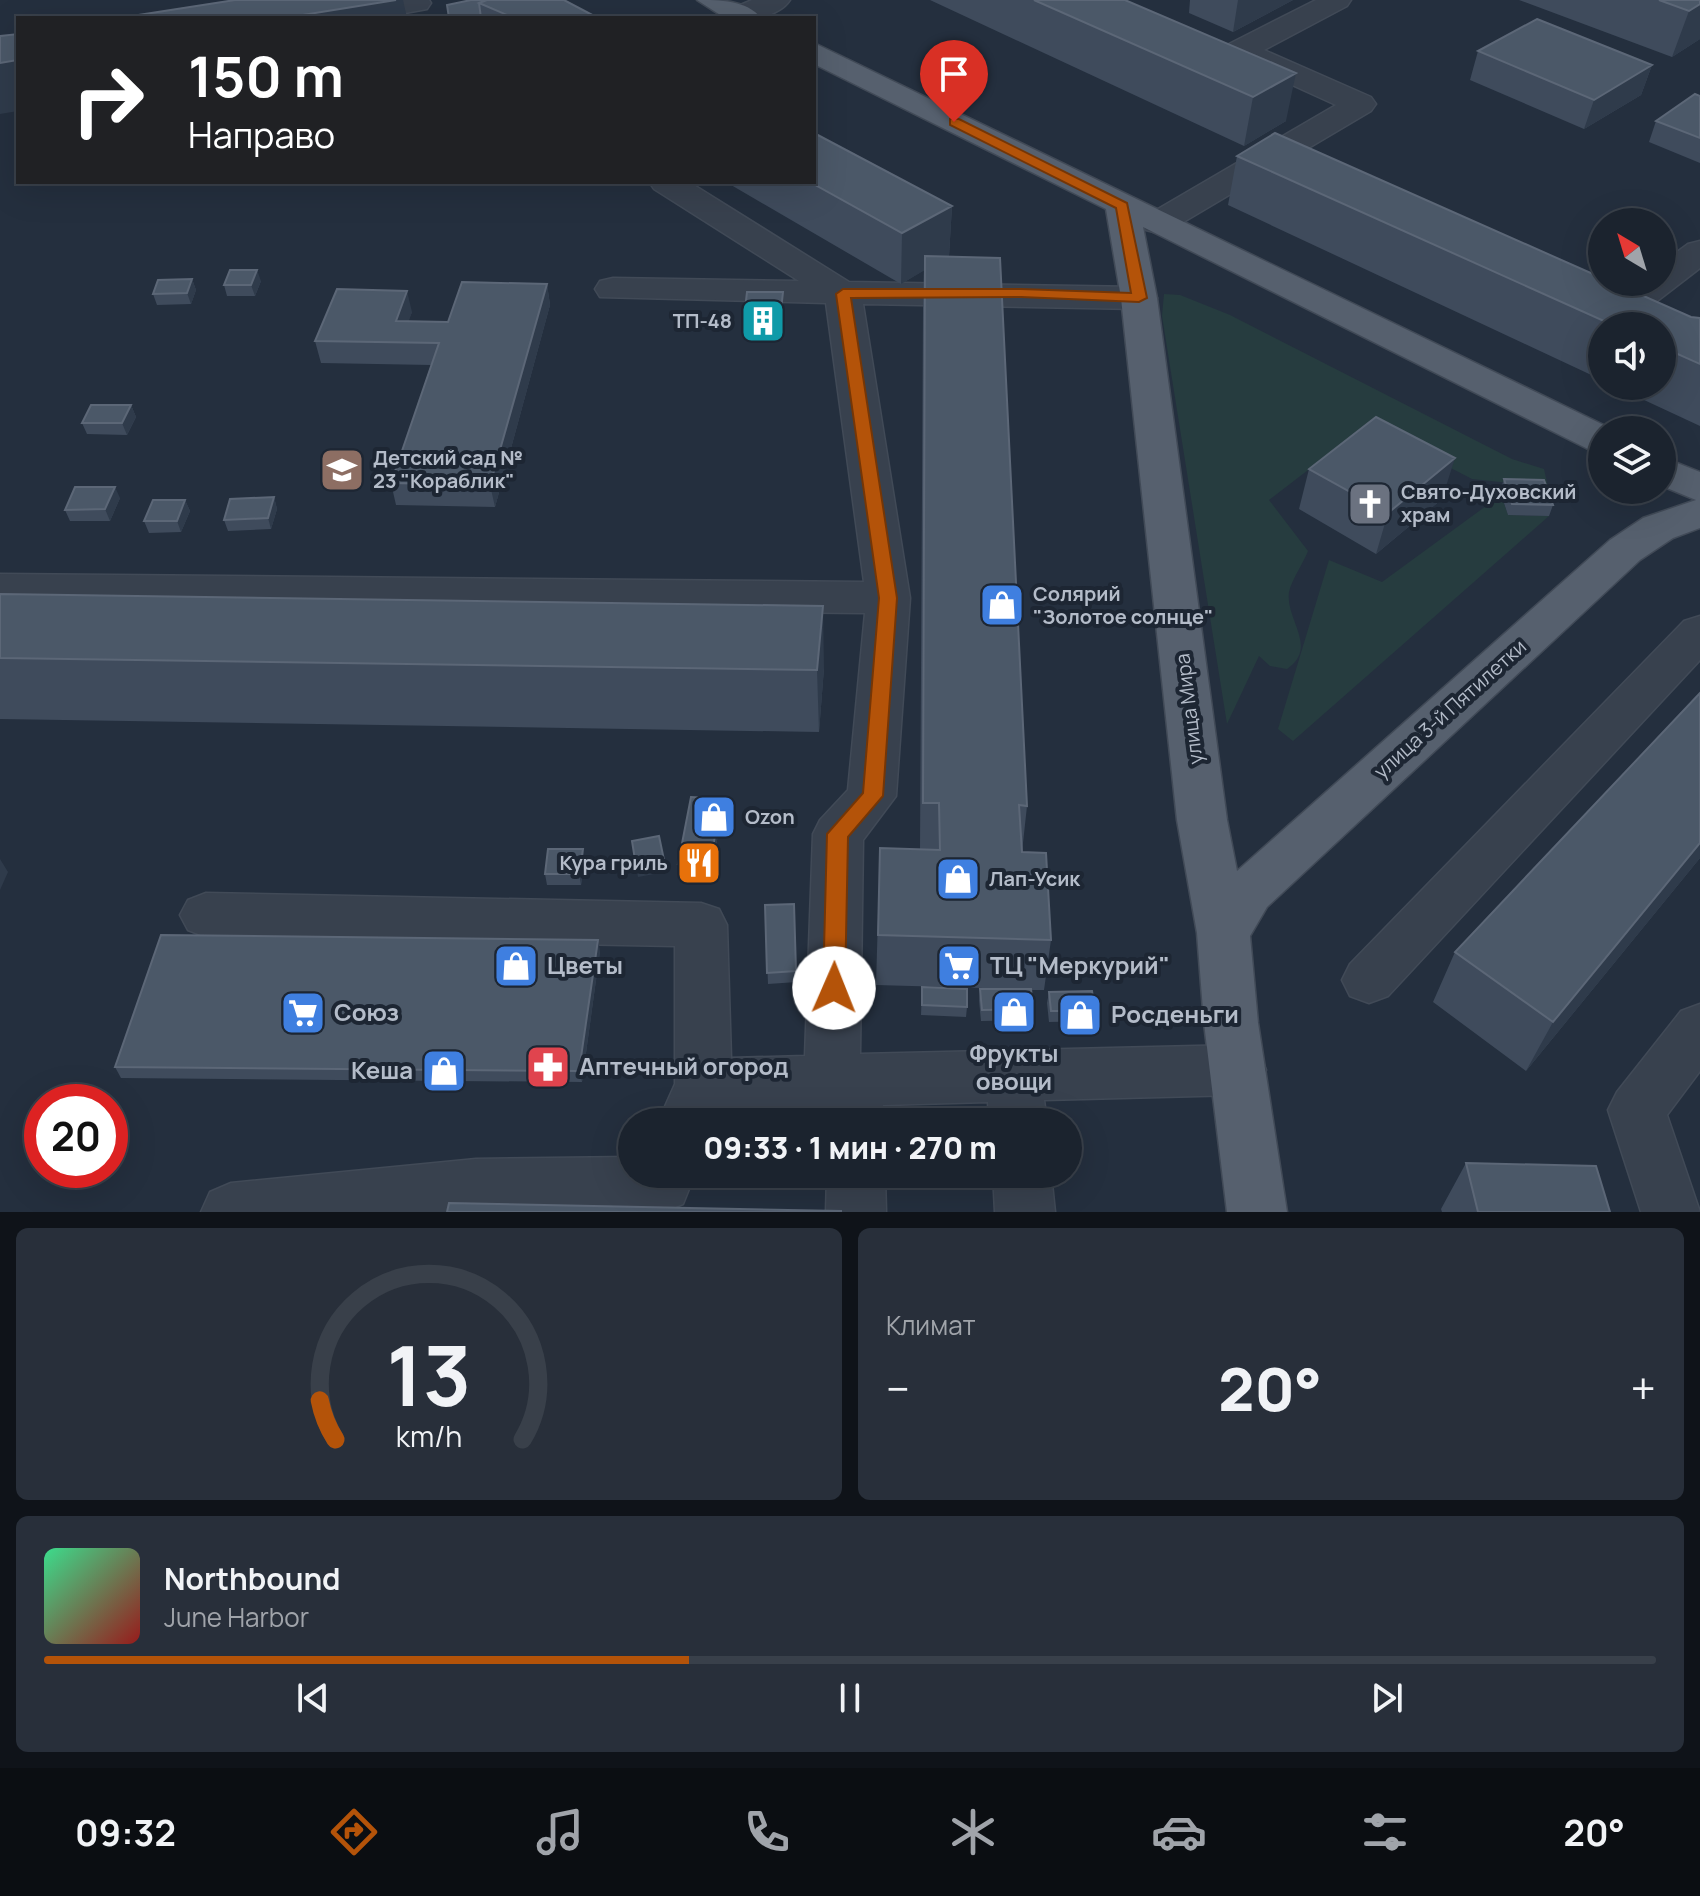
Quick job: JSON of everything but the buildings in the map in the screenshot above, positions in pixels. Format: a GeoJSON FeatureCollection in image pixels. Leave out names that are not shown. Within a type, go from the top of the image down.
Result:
{"type":"FeatureCollection","features":[{"type":"Feature","properties":{"kind":"main road"},"geometry":{"type":"LineString","coordinates":[[711,0],[742,16]]}},
{"type":"Feature","properties":{"kind":"main road"},"geometry":{"type":"LineString","coordinates":[[816,53],[1588,433]]}},
{"type":"Feature","properties":{"kind":"main road","name":"улица Мира"},"geometry":{"type":"LineString","coordinates":[[1122,206],[1139,298],[1202,820],[1223,933],[1257,1212]]}},
{"type":"Feature","properties":{"kind":"main road"},"geometry":{"type":"LineString","coordinates":[[1676,477],[1700,488]]}},
{"type":"Feature","properties":{"kind":"main road","name":"улица 3-й Пятилетки"},"geometry":{"type":"LineString","coordinates":[[1223,933],[1249,892],[1625,550],[1658,528],[1700,513]]}},
{"type":"Feature","properties":{"kind":"street"},"geometry":{"type":"LineString","coordinates":[[298,4],[326,0]]}},
{"type":"Feature","properties":{"kind":"street"},"geometry":{"type":"LineString","coordinates":[[746,16],[776,0]]}},
{"type":"Feature","properties":{"kind":"street"},"geometry":{"type":"LineString","coordinates":[[1158,223],[1274,151],[1360,104],[1228,46],[1337,0]]}},
{"type":"Feature","properties":{"kind":"street"},"geometry":{"type":"LineString","coordinates":[[342,16],[419,7]]}},
{"type":"Feature","properties":{"kind":"street"},"geometry":{"type":"LineString","coordinates":[[1274,151],[1317,170]]}},
{"type":"Feature","properties":{"kind":"street"},"geometry":{"type":"LineString","coordinates":[[669,184],[843,294],[888,598],[872,796],[838,834],[848,1094]]}},
{"type":"Feature","properties":{"kind":"street"},"geometry":{"type":"LineString","coordinates":[[1676,269],[1700,251]]}},
{"type":"Feature","properties":{"kind":"street"},"geometry":{"type":"LineString","coordinates":[[1556,276],[1637,312]]}},
{"type":"Feature","properties":{"kind":"street"},"geometry":{"type":"LineString","coordinates":[[613,289],[843,294],[1021,293],[1139,298]]}},
{"type":"Feature","properties":{"kind":"street"},"geometry":{"type":"LineString","coordinates":[[1626,307],[1640,296]]}},
{"type":"Feature","properties":{"kind":"street"},"geometry":{"type":"LineString","coordinates":[[0,589],[888,598]]}},
{"type":"Feature","properties":{"kind":"street"},"geometry":{"type":"LineString","coordinates":[[1369,980],[1700,632]]}},
{"type":"Feature","properties":{"kind":"street"},"geometry":{"type":"LineString","coordinates":[[206,915],[701,925],[695,1103],[848,1094],[1016,1100],[1102,1071],[1238,1070]]}},
{"type":"Feature","properties":{"kind":"street"},"geometry":{"type":"LineString","coordinates":[[1671,1212],[1637,1110],[1700,1028]]}},
{"type":"Feature","properties":{"kind":"street"},"geometry":{"type":"LineString","coordinates":[[231,1212],[476,1187],[618,1185]]}},
{"type":"Feature","properties":{"kind":"street"},"geometry":{"type":"LineString","coordinates":[[856,1188],[856,1212]]}},
{"type":"Feature","properties":{"kind":"street"},"geometry":{"type":"LineString","coordinates":[[1023,1188],[1025,1212]]}},
{"type":"Feature","properties":{"kind":"green space"},"geometry":{"type":"Polygon","coordinates":[[[1164,294],[1180,295],[1230,315],[1512,459],[1544,469],[1548,487],[1472,479],[1393,438],[1346,441],[1269,500],[1308,551],[1289,592],[1301,642],[1300,652],[1287,669],[1270,666],[1259,656],[1227,724],[1162,316],[1164,294]]]}},
{"type":"Feature","properties":{"kind":"green space"},"geometry":{"type":"Polygon","coordinates":[[[1500,491],[1508,515],[1549,516],[1293,741],[1278,729],[1329,560],[1382,582],[1486,506],[1484,492],[1500,491]]]}},
{"type":"Feature","properties":{"kind":"place","name":"ТП-48"},"geometry":{"type":"Point","coordinates":[763,321]}},
{"type":"Feature","properties":{"kind":"place","name":"Детский сад № 23 \"Кораблик\""},"geometry":{"type":"Point","coordinates":[342,470]}},
{"type":"Feature","properties":{"kind":"place","name":"Свято-Духовский храм"},"geometry":{"type":"Point","coordinates":[1370,504]}},
{"type":"Feature","properties":{"kind":"place","name":"Солярий \"Золотое солнце\""},"geometry":{"type":"Point","coordinates":[1002,605]}},
{"type":"Feature","properties":{"kind":"place","name":"Ozon"},"geometry":{"type":"Point","coordinates":[714,817]}},
{"type":"Feature","properties":{"kind":"place","name":"Кура гриль"},"geometry":{"type":"Point","coordinates":[699,863]}},
{"type":"Feature","properties":{"kind":"place","name":"Лап-Усик"},"geometry":{"type":"Point","coordinates":[958,879]}},
{"type":"Feature","properties":{"kind":"place","name":"Цветы"},"geometry":{"type":"Point","coordinates":[516,966]}},
{"type":"Feature","properties":{"kind":"place","name":"ТЦ \"Меркурий\""},"geometry":{"type":"Point","coordinates":[959,966]}},
{"type":"Feature","properties":{"kind":"place","name":"Фрукты овощи"},"geometry":{"type":"Point","coordinates":[1014,1012]}},
{"type":"Feature","properties":{"kind":"place","name":"Союз"},"geometry":{"type":"Point","coordinates":[303,1013]}},
{"type":"Feature","properties":{"kind":"place","name":"Росденьги"},"geometry":{"type":"Point","coordinates":[1080,1015]}},
{"type":"Feature","properties":{"kind":"place","name":"Аптечный огород"},"geometry":{"type":"Point","coordinates":[548,1067]}},
{"type":"Feature","properties":{"kind":"place","name":"Кеша"},"geometry":{"type":"Point","coordinates":[444,1071]}},
{"type":"Feature","properties":{"kind":"route"},"geometry":{"type":"LineString","coordinates":[[834,988],[838,834],[872,796],[888,598],[843,294],[1021,293],[1139,298],[1122,206],[954,122]]}}]}
